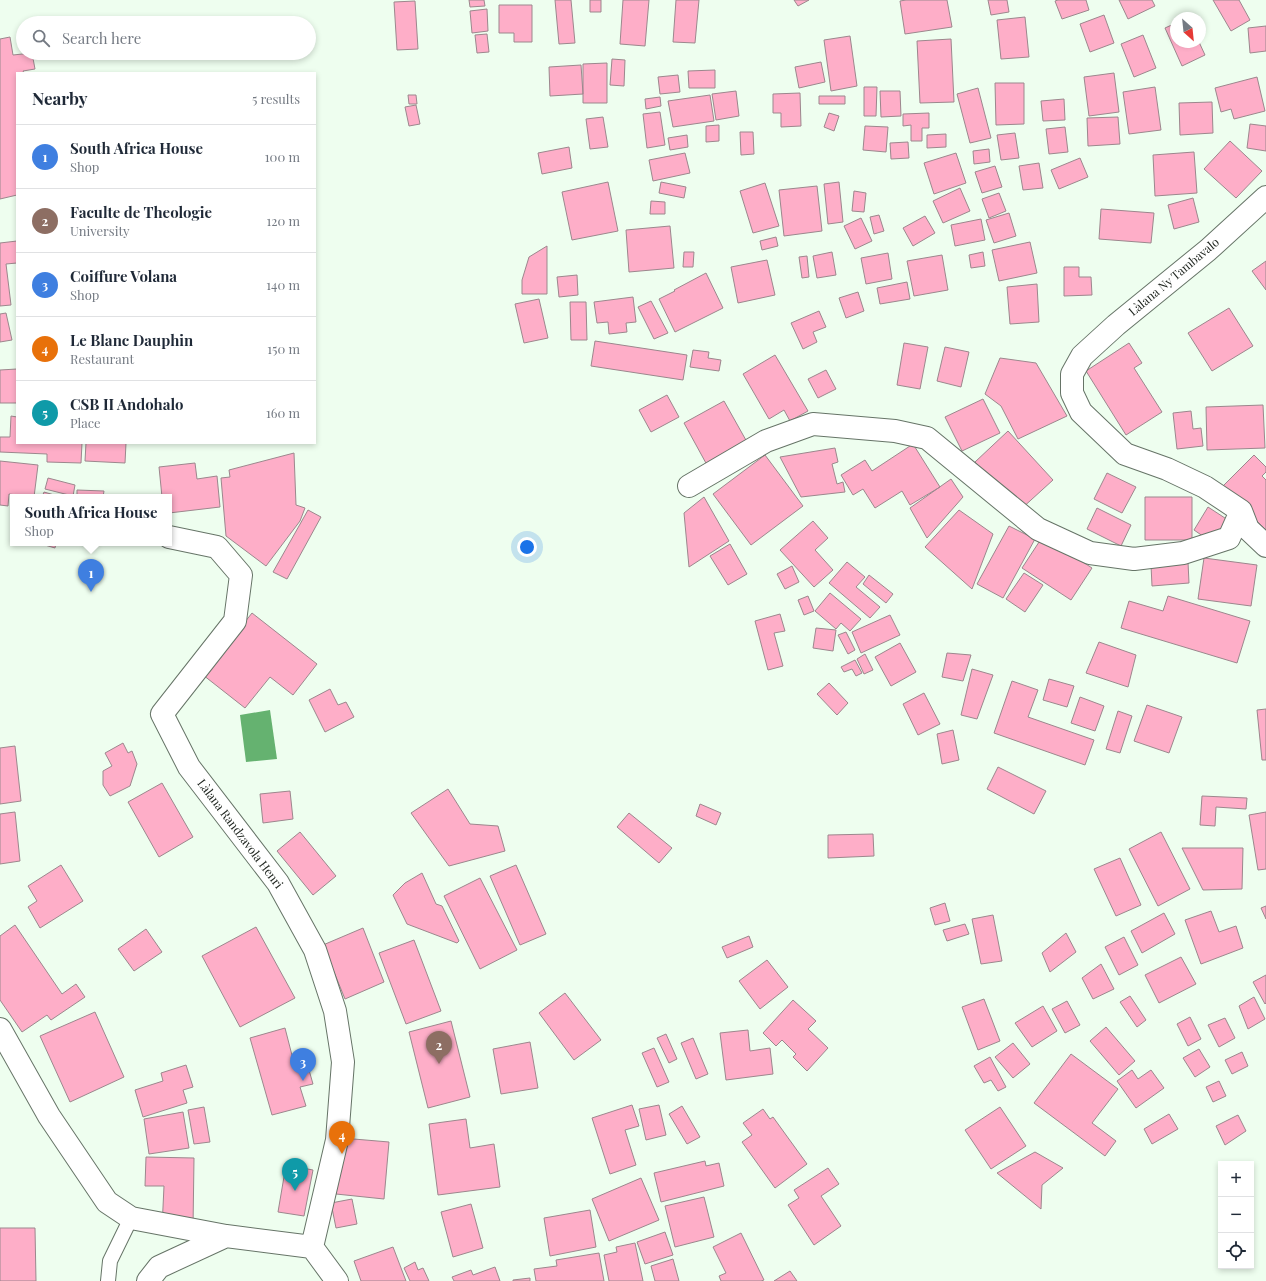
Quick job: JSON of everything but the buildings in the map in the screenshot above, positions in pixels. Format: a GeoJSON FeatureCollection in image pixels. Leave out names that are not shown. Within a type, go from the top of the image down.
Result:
{"type":"FeatureCollection","features":[{"type":"Feature","properties":{"kind":"street","name":"Làlana Ny Tambavalo"},"geometry":{"type":"LineString","coordinates":[[1241,511],[1205,487],[1167,469],[1125,454],[1080,412],[1072,393],[1072,374],[1082,356],[1116,325],[1208,250],[1266,197]]}},
{"type":"Feature","properties":{"kind":"street"},"geometry":{"type":"LineString","coordinates":[[689,486],[766,441],[813,424],[895,431],[927,438],[1038,528],[1090,553],[1134,559],[1183,553],[1229,538],[1241,511]]}},
{"type":"Feature","properties":{"kind":"street"},"geometry":{"type":"LineString","coordinates":[[1241,511],[1248,530],[1266,546]]}},
{"type":"Feature","properties":{"kind":"street","name":"Làlana Randzavola Henri"},"geometry":{"type":"LineString","coordinates":[[172,538],[217,547],[241,575],[235,621],[162,714],[189,767],[278,883],[315,950],[335,1011],[343,1062],[336,1140],[312,1247]]}},
{"type":"Feature","properties":{"kind":"street"},"geometry":{"type":"LineString","coordinates":[[0,1029],[49,1116],[107,1202],[131,1218],[226,1236],[312,1247],[337,1281]]}},
{"type":"Feature","properties":{"kind":"street"},"geometry":{"type":"LineString","coordinates":[[148,1281],[159,1267],[226,1236]]}},
{"type":"Feature","properties":{"kind":"lane"},"geometry":{"type":"LineString","coordinates":[[108,1281],[110,1261],[131,1218]]}},
{"type":"Feature","properties":{"kind":"shaded area"},"geometry":{"type":"Polygon","coordinates":[[[270,710],[277,759],[246,762],[240,715],[270,710]]]}},
{"type":"Feature","properties":{"kind":"place","name":"South Africa House"},"geometry":{"type":"Point","coordinates":[91,592]}},
{"type":"Feature","properties":{"kind":"place","name":"Faculte de Theologie"},"geometry":{"type":"Point","coordinates":[439,1064]}},
{"type":"Feature","properties":{"kind":"place","name":"Coiffure Volana"},"geometry":{"type":"Point","coordinates":[303,1081]}},
{"type":"Feature","properties":{"kind":"place","name":"Le Blanc Dauphin"},"geometry":{"type":"Point","coordinates":[342,1154]}},
{"type":"Feature","properties":{"kind":"place","name":"CSB II Andohalo"},"geometry":{"type":"Point","coordinates":[295,1191]}}]}
